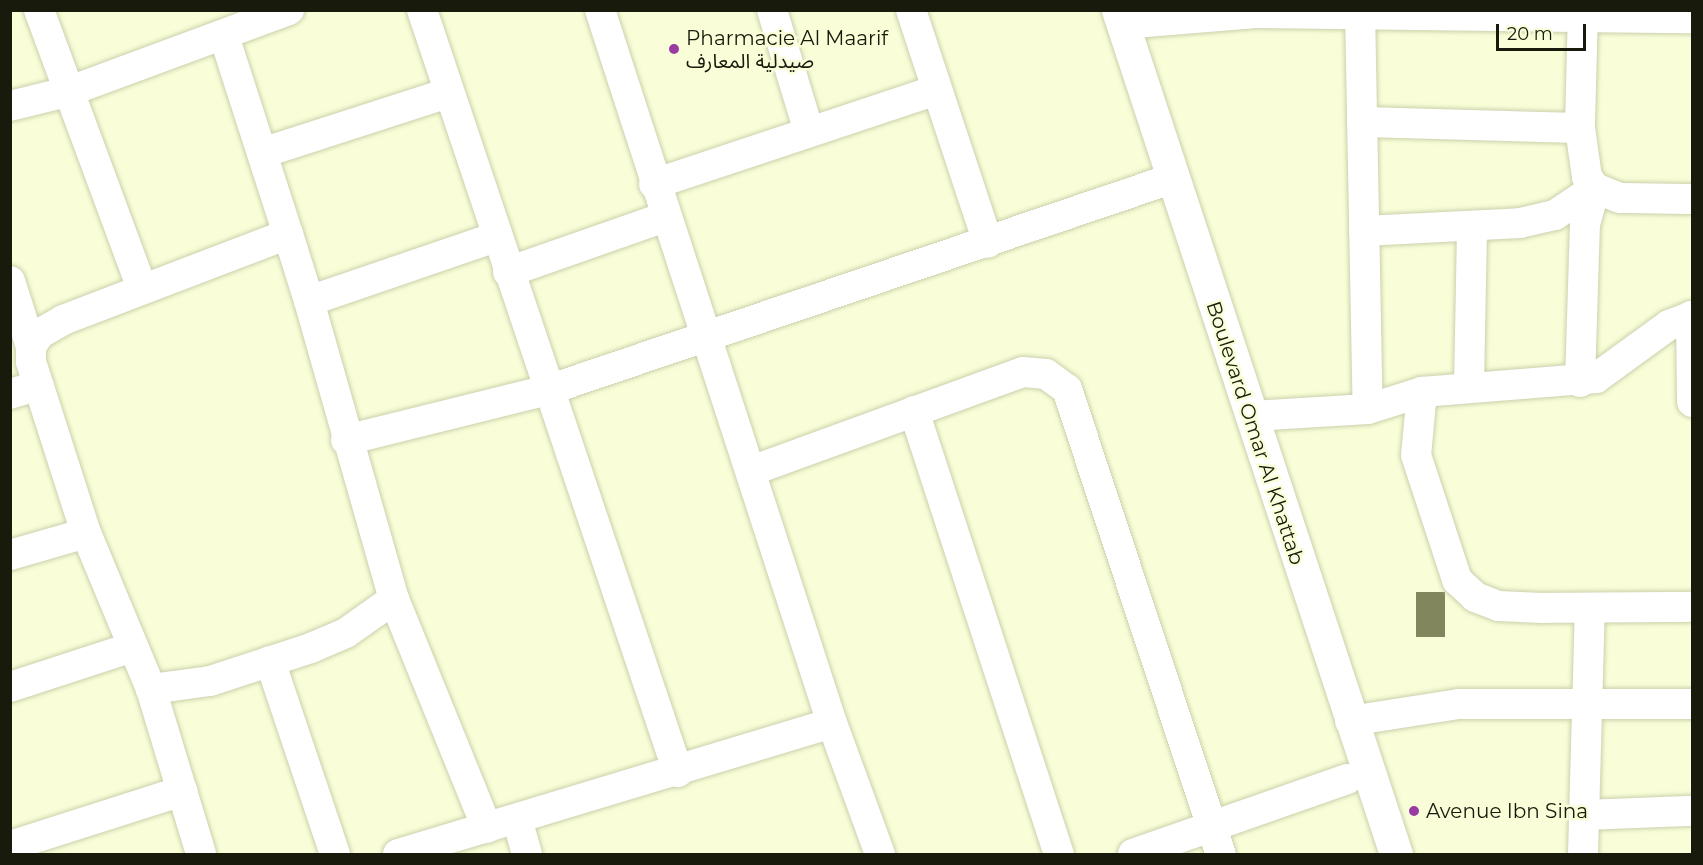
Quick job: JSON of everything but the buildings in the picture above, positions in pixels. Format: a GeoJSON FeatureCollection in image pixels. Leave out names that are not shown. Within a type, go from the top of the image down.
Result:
{"type":"FeatureCollection","features":[{"type":"Feature","properties":{"kind":"street"},"geometry":{"type":"LineString","coordinates":[[39,10],[67,92],[141,286]]}},
{"type":"Feature","properties":{"kind":"street"},"geometry":{"type":"LineString","coordinates":[[10,106],[67,92],[290,10]]}},
{"type":"Feature","properties":{"kind":"street"},"geometry":{"type":"LineString","coordinates":[[422,10],[496,237],[678,772]]}},
{"type":"Feature","properties":{"kind":"street"},"geometry":{"type":"LineString","coordinates":[[600,10],[654,184],[751,471],[832,723],[880,855]]}},
{"type":"Feature","properties":{"kind":"street"},"geometry":{"type":"LineString","coordinates":[[772,10],[809,132]]}},
{"type":"Feature","properties":{"kind":"street"},"geometry":{"type":"LineString","coordinates":[[911,10],[988,243]]}},
{"type":"Feature","properties":{"kind":"street"},"geometry":{"type":"LineString","coordinates":[[1360,11],[1368,409]]}},
{"type":"Feature","properties":{"kind":"street"},"geometry":{"type":"LineString","coordinates":[[1112,15],[1184,16],[1360,11],[1461,11],[1583,12],[1692,18]]}},
{"type":"Feature","properties":{"kind":"street"},"geometry":{"type":"LineString","coordinates":[[1580,382],[1585,224],[1595,188],[1583,162],[1580,128],[1583,12]]}},
{"type":"Feature","properties":{"kind":"street","name":"Boulevard Omar Al Khattab"},"geometry":{"type":"LineString","coordinates":[[1112,15],[1347,779],[1373,855]]}},
{"type":"Feature","properties":{"kind":"street"},"geometry":{"type":"LineString","coordinates":[[224,36],[309,301],[346,440],[394,599],[487,828]]}},
{"type":"Feature","properties":{"kind":"street"},"geometry":{"type":"LineString","coordinates":[[654,184],[936,90]]}},
{"type":"Feature","properties":{"kind":"street"},"geometry":{"type":"LineString","coordinates":[[262,153],[448,93]]}},
{"type":"Feature","properties":{"kind":"street"},"geometry":{"type":"LineString","coordinates":[[1362,122],[1580,128]]}},
{"type":"Feature","properties":{"kind":"street"},"geometry":{"type":"LineString","coordinates":[[346,440],[548,390],[704,335],[988,243],[1162,182]]}},
{"type":"Feature","properties":{"kind":"street","name":"Boulevard Omar Al Khattab"},"geometry":{"type":"LineString","coordinates":[[1162,182],[1252,416],[1350,721],[1396,855]]}},
{"type":"Feature","properties":{"kind":"street"},"geometry":{"type":"LineString","coordinates":[[1364,231],[1472,226],[1555,215],[1595,188]]}},
{"type":"Feature","properties":{"kind":"street"},"geometry":{"type":"LineString","coordinates":[[1595,188],[1620,198],[1692,199]]}},
{"type":"Feature","properties":{"kind":"street"},"geometry":{"type":"LineString","coordinates":[[508,272],[665,217]]}},
{"type":"Feature","properties":{"kind":"street"},"geometry":{"type":"LineString","coordinates":[[1469,386],[1472,226]]}},
{"type":"Feature","properties":{"kind":"street"},"geometry":{"type":"LineString","coordinates":[[32,347],[39,334],[63,320],[141,286],[288,234]]}},
{"type":"Feature","properties":{"kind":"street"},"geometry":{"type":"LineString","coordinates":[[309,301],[496,237]]}},
{"type":"Feature","properties":{"kind":"street"},"geometry":{"type":"LineString","coordinates":[[10,281],[32,347],[39,386],[86,533],[130,648],[151,689],[201,855]]}},
{"type":"Feature","properties":{"kind":"street"},"geometry":{"type":"LineString","coordinates":[[1252,416],[1368,409],[1422,392],[1469,386],[1580,382],[1620,365],[1669,325],[1692,316],[1692,402]]}},
{"type":"Feature","properties":{"kind":"street"},"geometry":{"type":"LineString","coordinates":[[751,471],[1023,372],[1046,374],[1066,389],[1217,842]]}},
{"type":"Feature","properties":{"kind":"street"},"geometry":{"type":"LineString","coordinates":[[10,394],[39,386]]}},
{"type":"Feature","properties":{"kind":"street"},"geometry":{"type":"LineString","coordinates":[[1422,392],[1416,455],[1440,515],[1457,580],[1475,597],[1498,606],[1590,610],[1692,607]]}},
{"type":"Feature","properties":{"kind":"street"},"geometry":{"type":"LineString","coordinates":[[914,411],[1059,855]]}},
{"type":"Feature","properties":{"kind":"street"},"geometry":{"type":"LineString","coordinates":[[10,555],[86,533]]}},
{"type":"Feature","properties":{"kind":"street"},"geometry":{"type":"LineString","coordinates":[[151,689],[190,686],[270,661],[346,633],[394,599]]}},
{"type":"Feature","properties":{"kind":"street"},"geometry":{"type":"LineString","coordinates":[[1583,855],[1586,814],[1590,610]]}},
{"type":"Feature","properties":{"kind":"street"},"geometry":{"type":"LineString","coordinates":[[10,687],[130,648]]}},
{"type":"Feature","properties":{"kind":"street"},"geometry":{"type":"LineString","coordinates":[[270,661],[335,855]]}},
{"type":"Feature","properties":{"kind":"street"},"geometry":{"type":"LineString","coordinates":[[1350,721],[1459,704],[1589,706],[1692,704]]}},
{"type":"Feature","properties":{"kind":"street"},"geometry":{"type":"LineString","coordinates":[[398,855],[678,772],[832,723]]}},
{"type":"Feature","properties":{"kind":"street"},"geometry":{"type":"LineString","coordinates":[[1133,855],[1217,842],[1347,779]]}},
{"type":"Feature","properties":{"kind":"street"},"geometry":{"type":"LineString","coordinates":[[10,846],[182,791]]}},
{"type":"Feature","properties":{"kind":"street"},"geometry":{"type":"LineString","coordinates":[[1586,814],[1692,811]]}},
{"type":"Feature","properties":{"kind":"street"},"geometry":{"type":"LineString","coordinates":[[517,819],[527,855]]}},
{"type":"Feature","properties":{"kind":"place","name":"Pharmacie Al Maarif صيدلية المعارف"},"geometry":{"type":"Point","coordinates":[674,49]}},
{"type":"Feature","properties":{"kind":"place","name":"Avenue Ibn Sina"},"geometry":{"type":"Point","coordinates":[1414,811]}}]}
